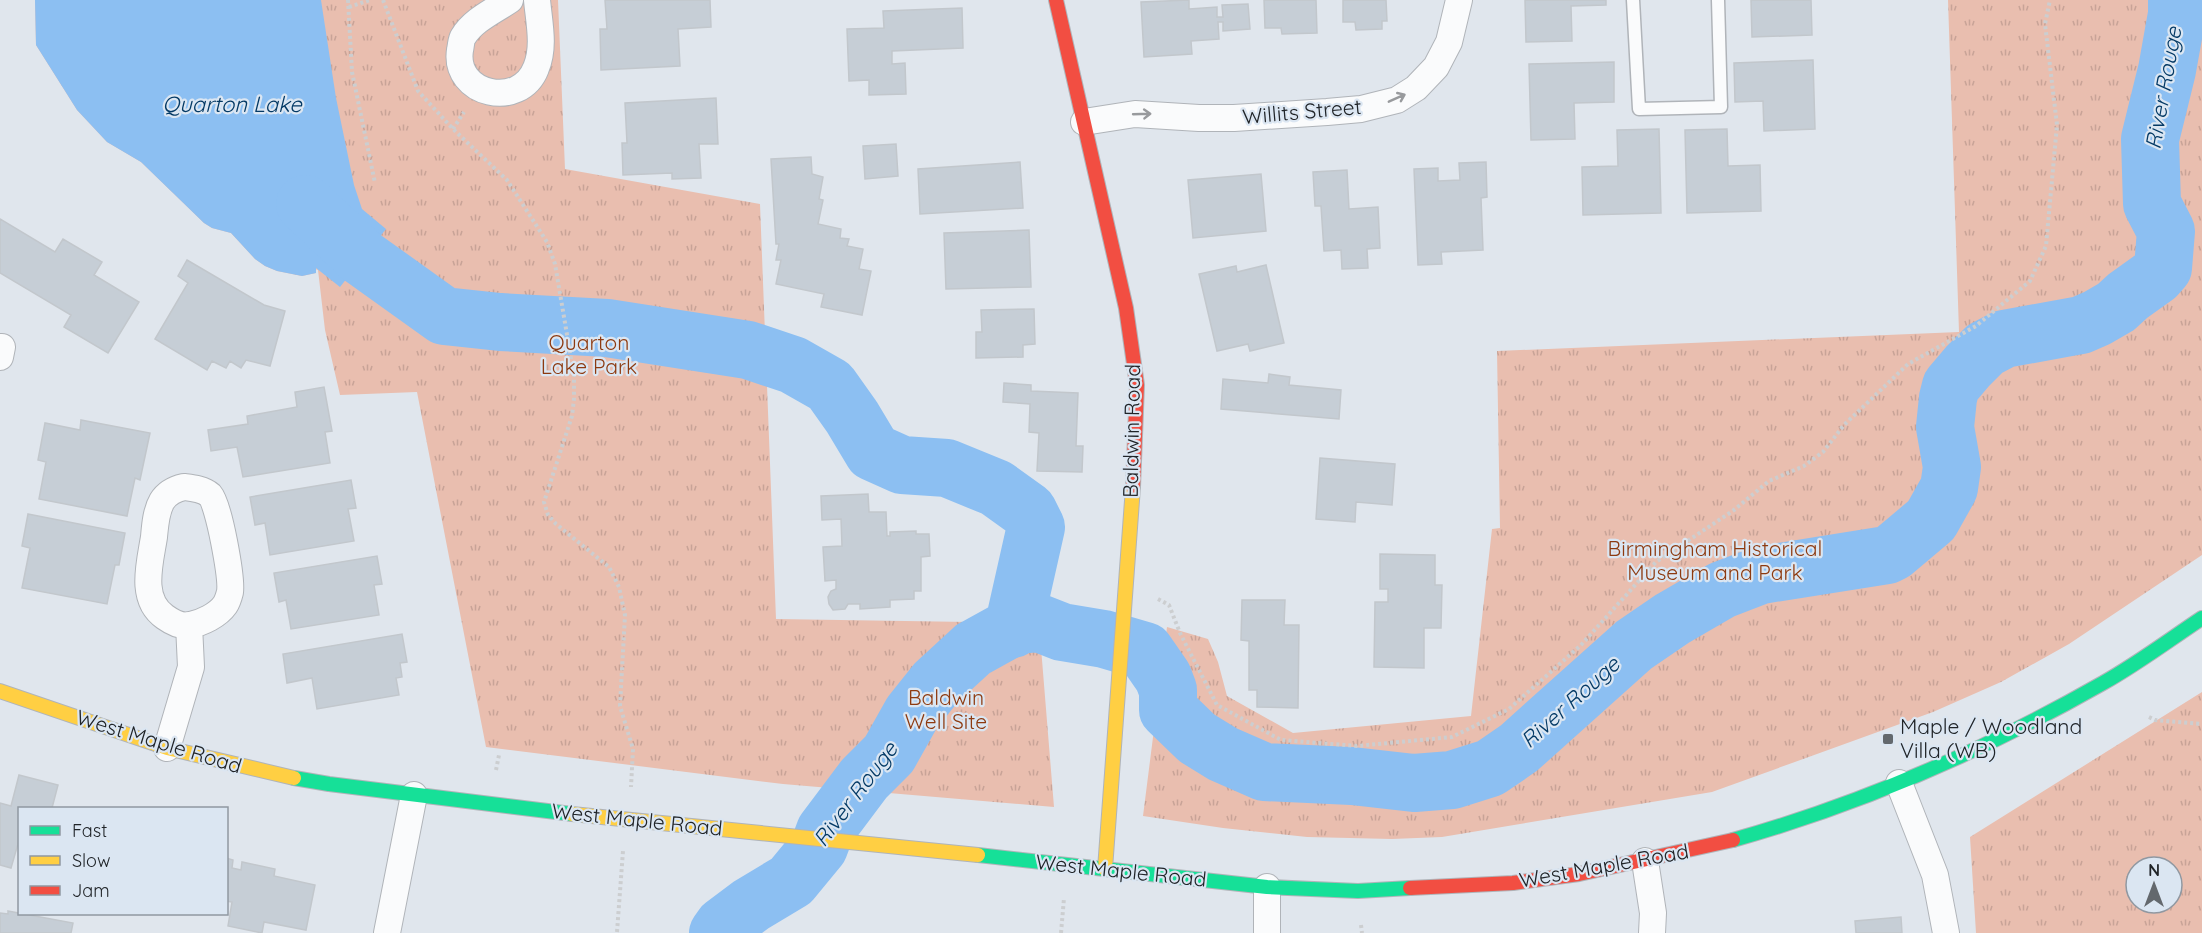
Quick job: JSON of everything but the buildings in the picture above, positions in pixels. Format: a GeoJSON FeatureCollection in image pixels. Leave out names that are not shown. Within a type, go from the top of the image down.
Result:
{"type":"FeatureCollection","features":[{"type":"Feature","properties":{"kind":"main road","name":"Baldwin Road"},"geometry":{"type":"LineString","coordinates":[[1056,0],[1126,308],[1137,385],[1133,490],[1105,869]]}},
{"type":"Feature","properties":{"kind":"main road","name":"West Maple Road"},"geometry":{"type":"LineString","coordinates":[[0,691],[167,748],[270,773],[329,784],[580,815],[790,835],[1267,887],[1358,891],[1513,883],[1580,874],[1709,847],[1791,824],[1899,783],[2039,718],[2105,682],[2202,618]]}},
{"type":"Feature","properties":{"kind":"street"},"geometry":{"type":"LineString","coordinates":[[510,0],[476,22],[462,38],[459,56],[463,75],[479,89],[494,94],[507,93],[521,88],[536,69],[540,53],[537,0]]}},
{"type":"Feature","properties":{"kind":"street","name":"Willits Street"},"geometry":{"type":"LineString","coordinates":[[1084,122],[1135,114],[1199,118],[1292,114],[1361,109],[1397,100],[1416,88],[1436,68],[1449,42],[1459,0]]}},
{"type":"Feature","properties":{"kind":"street"},"geometry":{"type":"LineString","coordinates":[[184,487],[195,488],[210,495],[218,512],[230,585],[226,604],[216,615],[189,625],[173,623],[159,614],[150,597],[147,577],[157,516],[162,502],[174,489],[184,487]]}},
{"type":"Feature","properties":{"kind":"street"},"geometry":{"type":"LineString","coordinates":[[167,748],[191,667],[189,625]]}},
{"type":"Feature","properties":{"kind":"street"},"geometry":{"type":"LineString","coordinates":[[1899,783],[1935,875],[1946,933]]}},
{"type":"Feature","properties":{"kind":"street"},"geometry":{"type":"LineString","coordinates":[[387,933],[414,795]]}},
{"type":"Feature","properties":{"kind":"street"},"geometry":{"type":"LineString","coordinates":[[1645,861],[1653,913],[1652,933]]}},
{"type":"Feature","properties":{"kind":"street"},"geometry":{"type":"LineString","coordinates":[[1267,887],[1267,933]]}},
{"type":"Feature","properties":{"kind":"lane"},"geometry":{"type":"LineString","coordinates":[[1633,0],[1639,109],[1721,106],[1718,0]]}},
{"type":"Feature","properties":{"kind":"path"},"geometry":{"type":"LineString","coordinates":[[348,0],[352,72],[375,183]]}},
{"type":"Feature","properties":{"kind":"path"},"geometry":{"type":"LineString","coordinates":[[349,7],[370,0]]}},
{"type":"Feature","properties":{"kind":"path"},"geometry":{"type":"LineString","coordinates":[[383,0],[418,91],[453,129],[507,180],[547,242],[555,264],[574,376],[574,399],[572,416],[544,502],[548,515],[556,524],[609,567],[619,587],[625,615],[620,706],[633,749],[631,784]]}},
{"type":"Feature","properties":{"kind":"path"},"geometry":{"type":"LineString","coordinates":[[1152,597],[1169,605],[1180,633],[1217,705],[1281,740],[1357,746],[1452,736],[1509,709],[1581,645],[1656,562],[1734,510],[1770,481],[1804,466],[1823,452],[1844,425],[1908,364],[1976,326],[2030,281],[2046,246],[2056,126],[2045,24],[2050,0]]}},
{"type":"Feature","properties":{"kind":"path"},"geometry":{"type":"LineString","coordinates":[[2149,717],[2155,720],[2202,724]]}},
{"type":"Feature","properties":{"kind":"path"},"geometry":{"type":"LineString","coordinates":[[496,770],[499,755]]}},
{"type":"Feature","properties":{"kind":"path"},"geometry":{"type":"LineString","coordinates":[[617,932],[623,853]]}},
{"type":"Feature","properties":{"kind":"path"},"geometry":{"type":"LineString","coordinates":[[1361,925],[1362,933]]}},
{"type":"Feature","properties":{"kind":"green space","name":"Quarton Lake Park"},"geometry":{"type":"Polygon","coordinates":[[[35,0],[558,0],[565,169],[760,204],[776,619],[1039,623],[1054,807],[783,784],[486,747],[417,392],[340,395],[325,330],[318,270],[315,269],[316,273],[302,276],[265,266],[255,259],[231,233],[212,228],[204,223],[141,162],[107,142],[77,110],[36,45],[35,0]]]}},
{"type":"Feature","properties":{"kind":"green space","name":"Birmingham Historical Museum and Park"},"geometry":{"type":"Polygon","coordinates":[[[1948,0],[2202,0],[2202,555],[2069,644],[2001,682],[1933,712],[1712,792],[1442,837],[1392,839],[1307,837],[1143,816],[1167,627],[1208,639],[1218,662],[1227,696],[1293,733],[1471,716],[1492,529],[1500,528],[1497,351],[1959,332],[1948,0]]]}},
{"type":"Feature","properties":{"kind":"green space"},"geometry":{"type":"Polygon","coordinates":[[[2202,692],[2202,933],[1976,933],[1970,837],[2202,692]]]}},
{"type":"Feature","properties":{"kind":"water","name":"Quarton Lake"},"geometry":{"type":"Polygon","coordinates":[[[35,0],[321,0],[336,98],[354,185],[362,209],[386,229],[340,287],[316,268],[316,273],[302,276],[265,266],[255,259],[231,233],[212,228],[204,223],[141,162],[107,142],[77,110],[36,45],[35,0]]]}},
{"type":"Feature","properties":{"kind":"waterway","name":"River Rouge"},"geometry":{"type":"LineString","coordinates":[[718,933],[723,926],[751,905],[791,881],[819,847],[825,831],[864,779],[889,754],[912,713],[936,683],[973,649],[1020,625],[1039,623],[1062,632],[1104,639],[1145,651],[1163,677],[1168,690],[1168,710],[1197,738],[1223,754],[1264,772],[1352,776],[1414,783],[1452,780],[1490,768],[1519,748],[1634,645],[1672,619],[1722,590],[1761,575],[1887,555],[1893,552],[1931,520],[1949,488],[1952,467],[1945,427],[1948,398],[1951,386],[1968,366],[1985,349],[2004,339],[2081,325],[2097,318],[2116,307],[2163,268],[2166,231],[2152,204],[2150,139],[2167,70],[2177,14],[2177,0]]}},
{"type":"Feature","properties":{"kind":"waterway"},"geometry":{"type":"LineString","coordinates":[[305,204],[363,258],[444,316],[500,322],[607,328],[748,350],[793,365],[830,386],[873,452],[902,465],[947,468],[996,488],[1028,511],[1036,527],[1013,629]]}},
{"type":"Feature","properties":{"kind":"traffic: fast"},"geometry":{"type":"LineString","coordinates":[[1733,840],[1828,810],[1969,752],[2103,683],[2202,618]]}},
{"type":"Feature","properties":{"kind":"traffic: fast"},"geometry":{"type":"LineString","coordinates":[[294,778],[572,814]]}},
{"type":"Feature","properties":{"kind":"traffic: fast"},"geometry":{"type":"LineString","coordinates":[[978,855],[1267,887],[1358,891],[1410,888]]}},
{"type":"Feature","properties":{"kind":"traffic: slow"},"geometry":{"type":"LineString","coordinates":[[1105,869],[1133,487]]}},
{"type":"Feature","properties":{"kind":"traffic: slow"},"geometry":{"type":"LineString","coordinates":[[0,691],[167,748],[294,778]]}},
{"type":"Feature","properties":{"kind":"traffic: slow"},"geometry":{"type":"LineString","coordinates":[[572,814],[978,855]]}},
{"type":"Feature","properties":{"kind":"traffic: jam"},"geometry":{"type":"LineString","coordinates":[[1056,0],[1126,308],[1137,385],[1133,487]]}},
{"type":"Feature","properties":{"kind":"traffic: jam"},"geometry":{"type":"LineString","coordinates":[[1410,888],[1513,883],[1579,874],[1733,840]]}},
{"type":"Feature","properties":{"kind":"place","name":"Maple / Woodland Villa (WB)"},"geometry":{"type":"Point","coordinates":[1888,739]}},
{"type":"Feature","properties":{"kind":"park label","name":"Baldwin Well Site"},"geometry":{"type":"Point","coordinates":[946,710]}}]}
